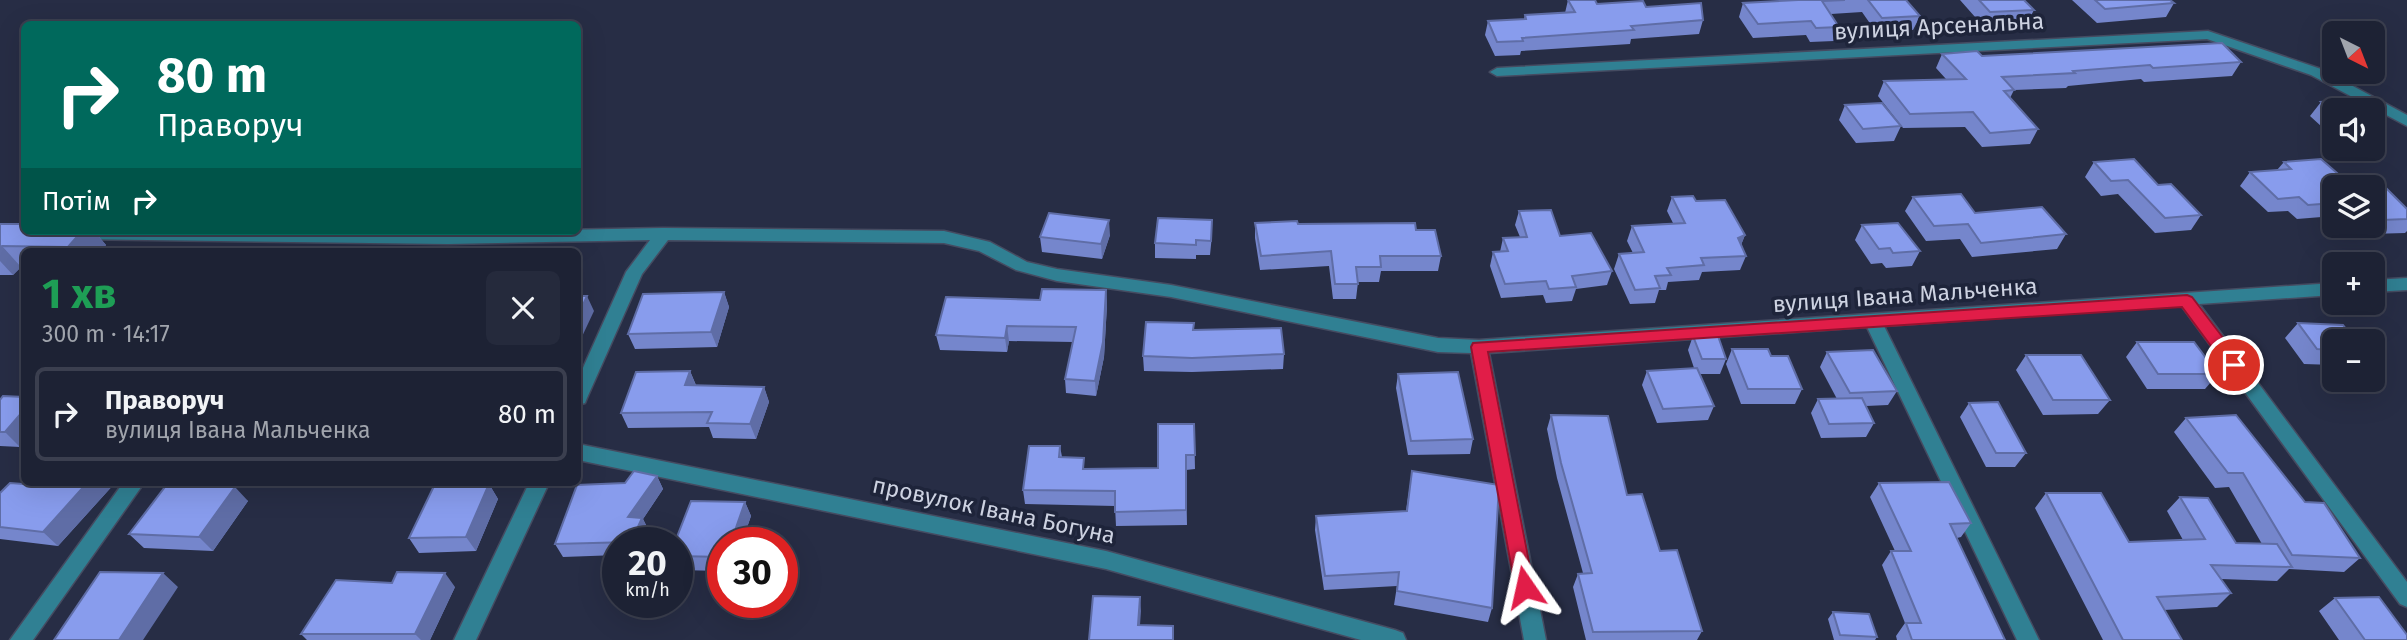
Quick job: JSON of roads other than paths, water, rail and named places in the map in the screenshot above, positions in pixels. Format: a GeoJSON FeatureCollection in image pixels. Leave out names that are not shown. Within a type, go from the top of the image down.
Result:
{"type":"FeatureCollection","features":[{"type":"Feature","properties":{"kind":"street","name":"вулиця Арсенальна"},"geometry":{"type":"LineString","coordinates":[[1497,72],[2208,35],[2316,72],[2407,121]]}},
{"type":"Feature","properties":{"kind":"street","name":"вулиця Івана Мальченка"},"geometry":{"type":"LineString","coordinates":[[313,235],[447,238],[663,234],[944,237],[984,246],[1022,266],[1057,275],[1171,291],[1438,345],[1479,347],[2322,290]]}},
{"type":"Feature","properties":{"kind":"street"},"geometry":{"type":"LineString","coordinates":[[581,391],[634,272],[663,234]]}},
{"type":"Feature","properties":{"kind":"street"},"geometry":{"type":"LineString","coordinates":[[304,248],[313,235]]}},
{"type":"Feature","properties":{"kind":"street"},"geometry":{"type":"LineString","coordinates":[[2385,285],[2407,284]]}},
{"type":"Feature","properties":{"kind":"street"},"geometry":{"type":"LineString","coordinates":[[2187,301],[2407,598]]}},
{"type":"Feature","properties":{"kind":"street"},"geometry":{"type":"LineString","coordinates":[[1873,322],[2028,640]]}},
{"type":"Feature","properties":{"kind":"street"},"geometry":{"type":"LineString","coordinates":[[1479,347],[1535,640]]}},
{"type":"Feature","properties":{"kind":"street","name":"провулок Івана Богуна"},"geometry":{"type":"LineString","coordinates":[[581,453],[1106,560],[1395,640]]}},
{"type":"Feature","properties":{"kind":"street"},"geometry":{"type":"LineString","coordinates":[[21,640],[132,486]]}},
{"type":"Feature","properties":{"kind":"street"},"geometry":{"type":"LineString","coordinates":[[465,640],[538,486]]}}]}
